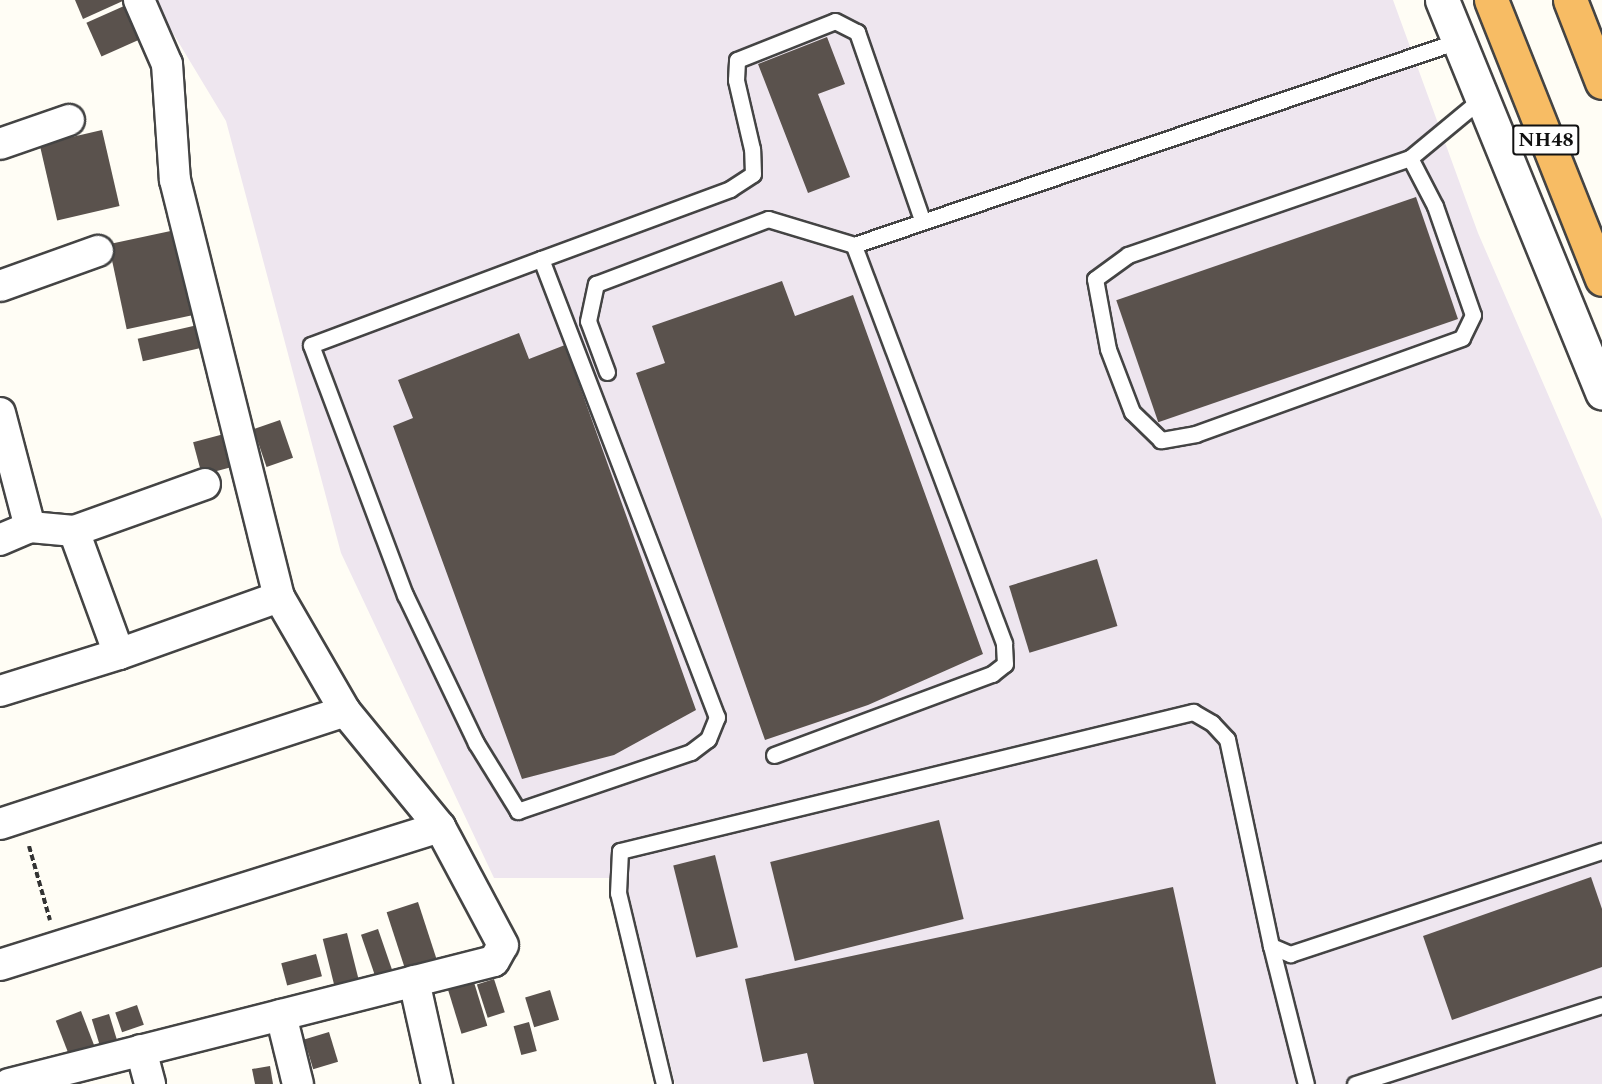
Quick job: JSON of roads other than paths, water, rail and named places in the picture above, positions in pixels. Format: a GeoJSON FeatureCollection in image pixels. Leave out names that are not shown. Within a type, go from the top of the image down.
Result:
{"type":"FeatureCollection","features":[{"type":"Feature","properties":{"kind":"highway","name":"NH48"},"geometry":{"type":"LineString","coordinates":[[1491,0],[1602,279]]}},
{"type":"Feature","properties":{"kind":"highway"},"geometry":{"type":"LineString","coordinates":[[1570,0],[1602,82]]}},
{"type":"Feature","properties":{"kind":"street"},"geometry":{"type":"LineString","coordinates":[[9,1084],[494,961],[503,945],[440,828],[345,711],[279,597],[175,180],[167,64],[139,0]]}},
{"type":"Feature","properties":{"kind":"street"},"geometry":{"type":"LineString","coordinates":[[1442,0],[1480,99],[1602,393]]}},
{"type":"Feature","properties":{"kind":"street"},"geometry":{"type":"LineString","coordinates":[[0,144],[69,120]]}},
{"type":"Feature","properties":{"kind":"street"},"geometry":{"type":"LineString","coordinates":[[0,286],[98,251]]}},
{"type":"Feature","properties":{"kind":"street"},"geometry":{"type":"LineString","coordinates":[[0,413],[30,527]]}},
{"type":"Feature","properties":{"kind":"street"},"geometry":{"type":"LineString","coordinates":[[0,540],[30,527],[74,531],[205,484]]}},
{"type":"Feature","properties":{"kind":"street"},"geometry":{"type":"LineString","coordinates":[[74,531],[119,654]]}},
{"type":"Feature","properties":{"kind":"street"},"geometry":{"type":"LineString","coordinates":[[0,691],[119,654],[279,597]]}},
{"type":"Feature","properties":{"kind":"street"},"geometry":{"type":"LineString","coordinates":[[10,821],[345,711]]}},
{"type":"Feature","properties":{"kind":"street"},"geometry":{"type":"LineString","coordinates":[[0,965],[440,828]]}},
{"type":"Feature","properties":{"kind":"street"},"geometry":{"type":"LineString","coordinates":[[414,981],[437,1084]]}},
{"type":"Feature","properties":{"kind":"street"},"geometry":{"type":"LineString","coordinates":[[281,1015],[298,1084]]}},
{"type":"Feature","properties":{"kind":"street"},"geometry":{"type":"LineString","coordinates":[[141,1050],[150,1084]]}},
{"type":"Feature","properties":{"kind":"lane"},"geometry":{"type":"LineString","coordinates":[[540,259],[717,717],[708,739],[691,752],[518,811],[476,743],[405,595],[311,345],[540,259],[730,189],[753,174],[752,149],[736,80],[737,60],[835,21],[857,32],[922,220]]}},
{"type":"Feature","properties":{"kind":"lane"},"geometry":{"type":"LineString","coordinates":[[607,372],[588,321],[596,284],[768,219],[854,245],[922,220],[1458,41]]}},
{"type":"Feature","properties":{"kind":"lane"},"geometry":{"type":"LineString","coordinates":[[1410,158],[1435,206],[1473,315],[1462,338],[1196,434],[1161,440],[1132,412],[1108,348],[1095,279],[1128,255],[1410,158],[1480,99]]}},
{"type":"Feature","properties":{"kind":"lane"},"geometry":{"type":"LineString","coordinates":[[774,755],[992,674],[1005,664],[1004,643],[854,245]]}},
{"type":"Feature","properties":{"kind":"lane"},"geometry":{"type":"LineString","coordinates":[[664,1084],[618,893],[620,851],[1193,712],[1212,723],[1227,739],[1271,946],[1306,1084]]}},
{"type":"Feature","properties":{"kind":"lane"},"geometry":{"type":"LineString","coordinates":[[1271,946],[1290,954],[1602,851]]}},
{"type":"Feature","properties":{"kind":"lane"},"geometry":{"type":"LineString","coordinates":[[1355,1084],[1602,1005]]}}]}
